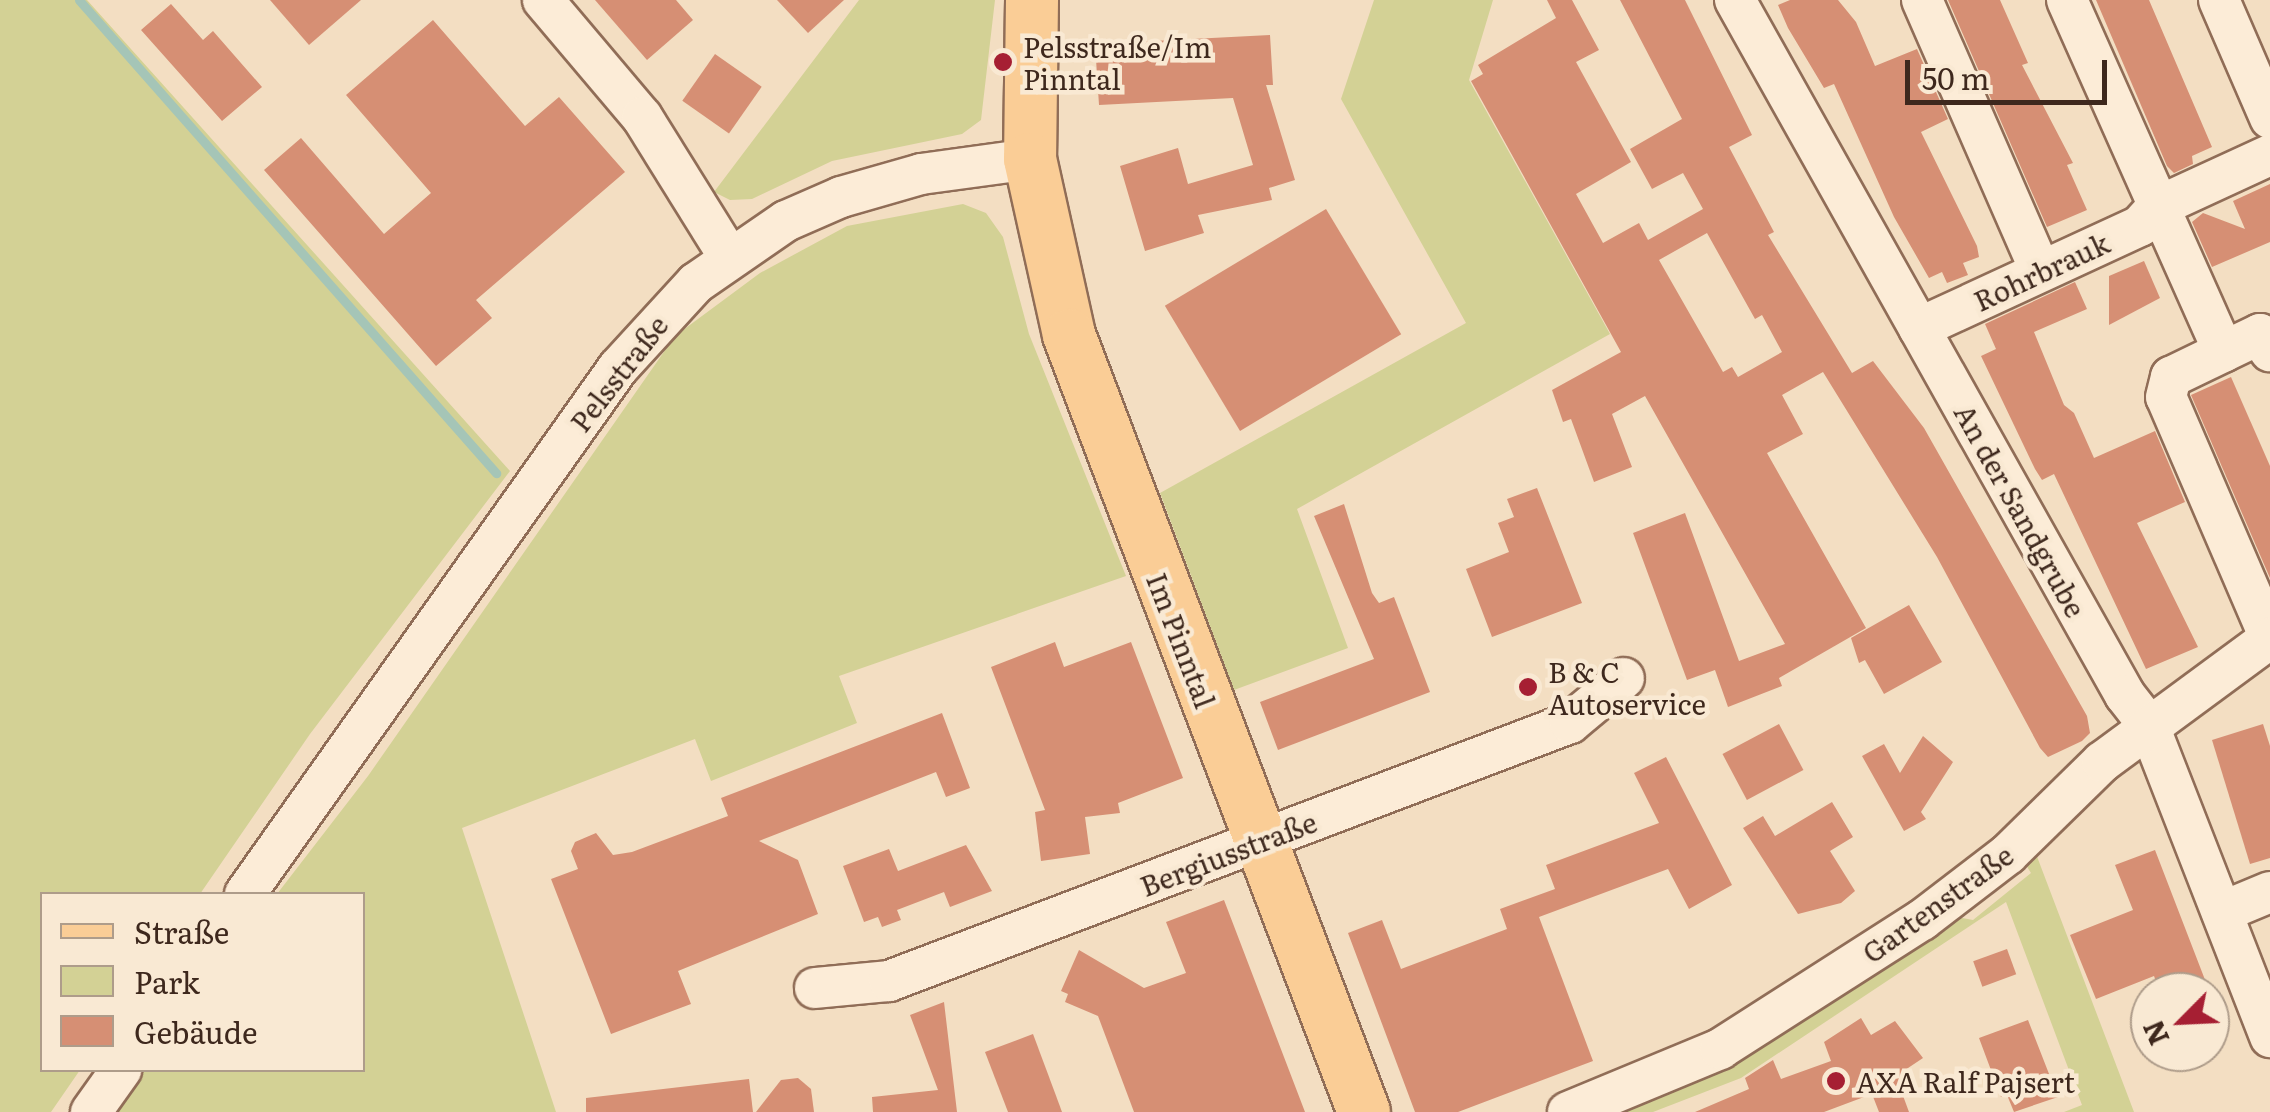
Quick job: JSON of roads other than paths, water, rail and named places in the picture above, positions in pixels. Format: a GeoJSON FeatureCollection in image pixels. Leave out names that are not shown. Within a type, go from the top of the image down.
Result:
{"type":"FeatureCollection","features":[{"type":"Feature","properties":{"kind":"main road"},"geometry":{"type":"LineString","coordinates":[[1030,159],[1032,0]]}},
{"type":"Feature","properties":{"kind":"main road","name":"Im Pinntal"},"geometry":{"type":"LineString","coordinates":[[1030,159],[1069,335],[1258,842],[1364,1112]]}},
{"type":"Feature","properties":{"kind":"street"},"geometry":{"type":"LineString","coordinates":[[544,0],[642,117],[728,258]]}},
{"type":"Feature","properties":{"kind":"street","name":"An der Sandgrube"},"geometry":{"type":"LineString","coordinates":[[1735,0],[2125,695],[2149,726],[2270,1036]]}},
{"type":"Feature","properties":{"kind":"street"},"geometry":{"type":"LineString","coordinates":[[1922,0],[2040,270]]}},
{"type":"Feature","properties":{"kind":"street"},"geometry":{"type":"LineString","coordinates":[[2067,0],[2224,352]]}},
{"type":"Feature","properties":{"kind":"street"},"geometry":{"type":"LineString","coordinates":[[2219,0],[2270,118]]}},
{"type":"Feature","properties":{"kind":"street","name":"Rohrbrauk"},"geometry":{"type":"LineString","coordinates":[[1919,328],[2140,226],[2157,207],[2270,156]]}},
{"type":"Feature","properties":{"kind":"street","name":"Pelsstraße"},"geometry":{"type":"LineString","coordinates":[[245,892],[656,320],[728,258],[841,196],[921,174],[1030,159]]}},
{"type":"Feature","properties":{"kind":"street","name":"Gartenstraße"},"geometry":{"type":"LineString","coordinates":[[1568,1112],[1720,1049],[1922,920],[2008,854],[2102,762],[2270,638],[2166,397],[2171,378],[2267,332]]}},
{"type":"Feature","properties":{"kind":"street","name":"Bergiusstraße"},"geometry":{"type":"LineString","coordinates":[[815,988],[889,980],[1570,723],[1624,678]]}},
{"type":"Feature","properties":{"kind":"street"},"geometry":{"type":"LineString","coordinates":[[2222,912],[2270,892]]}},
{"type":"Feature","properties":{"kind":"street"},"geometry":{"type":"LineString","coordinates":[[91,1112],[120,1072]]}},
{"type":"Feature","properties":{"kind":"waterway"},"geometry":{"type":"LineString","coordinates":[[79,0],[496,473]]}},
{"type":"Feature","properties":{"kind":"place","name":"Pelsstraße/Im Pinntal"},"geometry":{"type":"Point","coordinates":[1003,62]}},
{"type":"Feature","properties":{"kind":"place","name":"B & C Autoservice"},"geometry":{"type":"Point","coordinates":[1528,687]}},
{"type":"Feature","properties":{"kind":"place","name":"AXA Ralf Pajsert"},"geometry":{"type":"Point","coordinates":[1836,1081]}}]}
